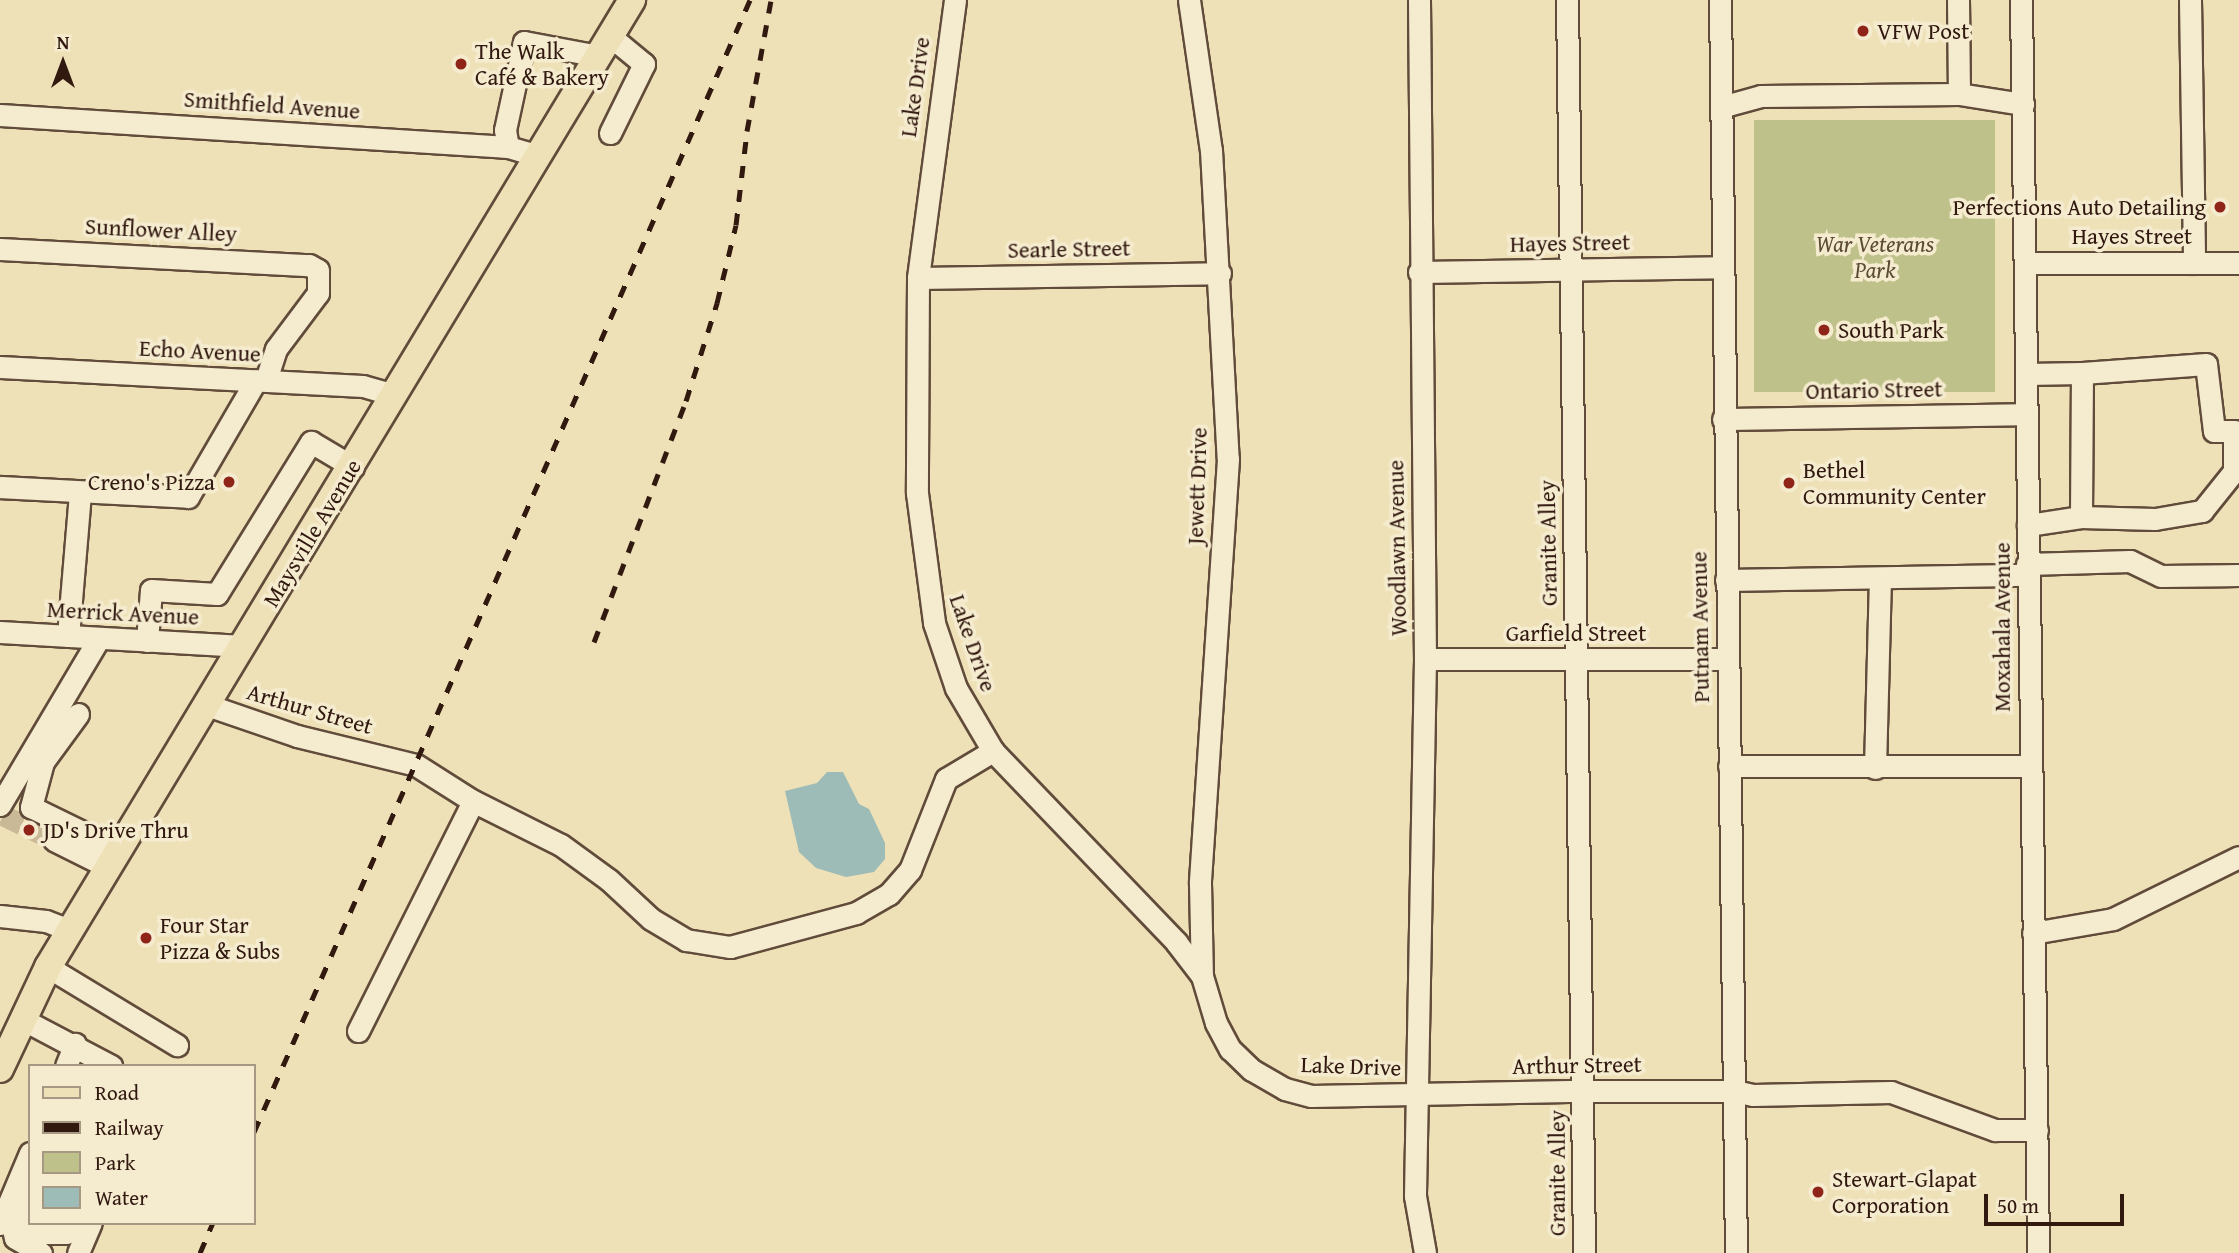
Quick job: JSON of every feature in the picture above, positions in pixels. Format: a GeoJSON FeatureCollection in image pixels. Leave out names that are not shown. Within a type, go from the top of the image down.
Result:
{"type":"FeatureCollection","features":[{"type":"Feature","properties":{"kind":"main road","name":"Maysville Avenue"},"geometry":{"type":"LineString","coordinates":[[0,1069],[47,967],[353,467],[632,0]]}},
{"type":"Feature","properties":{"kind":"street","name":"Lake Drive"},"geometry":{"type":"LineString","coordinates":[[955,0],[918,278],[917,493],[927,590],[956,688],[993,751],[1176,942],[1202,976],[1216,1023],[1230,1049],[1252,1070],[1284,1089],[1311,1096],[1419,1095]]}},
{"type":"Feature","properties":{"kind":"street","name":"Jewett Drive"},"geometry":{"type":"LineString","coordinates":[[1189,0],[1211,150],[1220,273],[1228,459],[1200,883],[1202,976]]}},
{"type":"Feature","properties":{"kind":"street","name":"Woodlawn Avenue"},"geometry":{"type":"LineString","coordinates":[[1419,0],[1419,272],[1425,659],[1419,1095],[1415,1196],[1425,1253]]}},
{"type":"Feature","properties":{"kind":"street","name":"Granite Alley"},"geometry":{"type":"LineString","coordinates":[[1567,0],[1584,1253]]}},
{"type":"Feature","properties":{"kind":"street","name":"Putnam Avenue"},"geometry":{"type":"LineString","coordinates":[[1720,0],[1723,419],[1736,1253]]}},
{"type":"Feature","properties":{"kind":"street"},"geometry":{"type":"LineString","coordinates":[[1958,0],[1959,94]]}},
{"type":"Feature","properties":{"kind":"street","name":"Moxahala Avenue"},"geometry":{"type":"LineString","coordinates":[[2021,0],[2038,1253]]}},
{"type":"Feature","properties":{"kind":"street"},"geometry":{"type":"LineString","coordinates":[[2190,0],[2194,262]]}},
{"type":"Feature","properties":{"kind":"street"},"geometry":{"type":"LineString","coordinates":[[508,146],[505,130],[524,42],[605,46],[644,64],[610,133]]}},
{"type":"Feature","properties":{"kind":"street"},"geometry":{"type":"LineString","coordinates":[[1721,107],[1761,96],[1959,94],[2023,104]]}},
{"type":"Feature","properties":{"kind":"street","name":"Smithfield Avenue"},"geometry":{"type":"LineString","coordinates":[[0,115],[508,146],[539,156]]}},
{"type":"Feature","properties":{"kind":"street","name":"Sunflower Alley"},"geometry":{"type":"LineString","coordinates":[[0,249],[300,264],[318,270],[318,293],[276,349],[261,380]]}},
{"type":"Feature","properties":{"kind":"street","name":"Hayes Street"},"geometry":{"type":"LineString","coordinates":[[2025,263],[2239,263]]}},
{"type":"Feature","properties":{"kind":"street","name":"Hayes Street"},"geometry":{"type":"LineString","coordinates":[[1419,272],[1722,267]]}},
{"type":"Feature","properties":{"kind":"street","name":"Searle Street"},"geometry":{"type":"LineString","coordinates":[[918,278],[1220,273]]}},
{"type":"Feature","properties":{"kind":"street"},"geometry":{"type":"LineString","coordinates":[[2026,374],[2082,373],[2206,364],[2214,431],[2234,431],[2234,471],[2202,511],[2155,519],[2081,517],[2028,525]]}},
{"type":"Feature","properties":{"kind":"street","name":"Echo Avenue"},"geometry":{"type":"LineString","coordinates":[[0,367],[363,386],[395,395]]}},
{"type":"Feature","properties":{"kind":"street"},"geometry":{"type":"LineString","coordinates":[[2081,517],[2082,373]]}},
{"type":"Feature","properties":{"kind":"street"},"geometry":{"type":"LineString","coordinates":[[0,487],[188,496],[261,380]]}},
{"type":"Feature","properties":{"kind":"street","name":"Ontario Street"},"geometry":{"type":"LineString","coordinates":[[1723,419],[2026,414]]}},
{"type":"Feature","properties":{"kind":"street"},"geometry":{"type":"LineString","coordinates":[[147,641],[151,590],[217,594],[311,442],[353,467]]}},
{"type":"Feature","properties":{"kind":"street"},"geometry":{"type":"LineString","coordinates":[[68,636],[80,492]]}},
{"type":"Feature","properties":{"kind":"street"},"geometry":{"type":"LineString","coordinates":[[1726,580],[1880,578],[2130,561],[2161,576],[2239,575]]}},
{"type":"Feature","properties":{"kind":"street"},"geometry":{"type":"LineString","coordinates":[[1875,768],[1880,578]]}},
{"type":"Feature","properties":{"kind":"street","name":"Merrick Avenue"},"geometry":{"type":"LineString","coordinates":[[0,632],[243,646]]}},
{"type":"Feature","properties":{"kind":"street"},"geometry":{"type":"LineString","coordinates":[[1,811],[8,777],[99,638]]}},
{"type":"Feature","properties":{"kind":"street","name":"Garfield Street"},"geometry":{"type":"LineString","coordinates":[[1425,659],[1727,659]]}},
{"type":"Feature","properties":{"kind":"street","name":"Arthur Street"},"geometry":{"type":"LineString","coordinates":[[207,705],[297,736],[415,765],[473,801],[561,845],[609,880],[651,919],[686,940],[730,947],[856,914],[889,894],[909,870],[946,779],[993,751]]}},
{"type":"Feature","properties":{"kind":"street"},"geometry":{"type":"LineString","coordinates":[[78,714],[43,762],[31,807],[113,858]]}},
{"type":"Feature","properties":{"kind":"street"},"geometry":{"type":"LineString","coordinates":[[1729,766],[2030,766]]}},
{"type":"Feature","properties":{"kind":"street"},"geometry":{"type":"LineString","coordinates":[[358,1031],[473,801]]}},
{"type":"Feature","properties":{"kind":"street"},"geometry":{"type":"LineString","coordinates":[[54,840],[113,858]]}},
{"type":"Feature","properties":{"kind":"street"},"geometry":{"type":"LineString","coordinates":[[2033,933],[2113,919],[2239,857]]}},
{"type":"Feature","properties":{"kind":"street"},"geometry":{"type":"LineString","coordinates":[[0,916],[46,921],[69,930]]}},
{"type":"Feature","properties":{"kind":"street"},"geometry":{"type":"LineString","coordinates":[[47,967],[177,1045]]}},
{"type":"Feature","properties":{"kind":"street"},"geometry":{"type":"LineString","coordinates":[[22,1018],[82,1054],[106,1064]]}},
{"type":"Feature","properties":{"kind":"street","name":"Arthur Street"},"geometry":{"type":"LineString","coordinates":[[1419,1095],[1583,1091],[1735,1091],[1753,1095],[1891,1092],[1995,1130],[2037,1130]]}},
{"type":"Feature","properties":{"kind":"street"},"geometry":{"type":"LineString","coordinates":[[0,1224],[28,1158]]}},
{"type":"Feature","properties":{"kind":"street"},"geometry":{"type":"LineString","coordinates":[[28,1186],[12,1224],[15,1238],[41,1253]]}},
{"type":"Feature","properties":{"kind":"street"},"geometry":{"type":"LineString","coordinates":[[20,1203],[22,1218],[28,1223]]}},
{"type":"Feature","properties":{"kind":"street"},"geometry":{"type":"LineString","coordinates":[[30,1225],[39,1233],[79,1225]]}},
{"type":"Feature","properties":{"kind":"street"},"geometry":{"type":"LineString","coordinates":[[52,1253],[67,1243],[79,1225]]}},
{"type":"Feature","properties":{"kind":"street"},"geometry":{"type":"LineString","coordinates":[[78,1253],[79,1225]]}},
{"type":"Feature","properties":{"kind":"green space","name":"War Veterans Park"},"geometry":{"type":"Polygon","coordinates":[[[1754,120],[1995,120],[1995,392],[1754,392],[1754,120]]]}},
{"type":"Feature","properties":{"kind":"water"},"geometry":{"type":"Polygon","coordinates":[[[827,772],[843,772],[859,804],[869,809],[885,843],[885,859],[874,872],[846,877],[816,868],[799,852],[785,791],[817,783],[827,772]]]}},
{"type":"Feature","properties":{"kind":"tunnel"},"geometry":{"type":"LineString","coordinates":[[3,815],[54,840]]}},
{"type":"Feature","properties":{"kind":"railway"},"geometry":{"type":"LineString","coordinates":[[256,1127],[750,0]]}},
{"type":"Feature","properties":{"kind":"railway"},"geometry":{"type":"LineString","coordinates":[[594,642],[686,401],[717,303],[736,225],[747,131],[771,0]]}},
{"type":"Feature","properties":{"kind":"railway"},"geometry":{"type":"LineString","coordinates":[[200,1253],[212,1225]]}},
{"type":"Feature","properties":{"kind":"place","name":"VFW Post"},"geometry":{"type":"Point","coordinates":[1863,31]}},
{"type":"Feature","properties":{"kind":"place","name":"The Walk Café & Bakery"},"geometry":{"type":"Point","coordinates":[461,64]}},
{"type":"Feature","properties":{"kind":"place","name":"Perfections Auto Detailing"},"geometry":{"type":"Point","coordinates":[2220,207]}},
{"type":"Feature","properties":{"kind":"place","name":"South Park"},"geometry":{"type":"Point","coordinates":[1824,330]}},
{"type":"Feature","properties":{"kind":"place","name":"Creno's Pizza"},"geometry":{"type":"Point","coordinates":[229,482]}},
{"type":"Feature","properties":{"kind":"place","name":"Bethel Community Center"},"geometry":{"type":"Point","coordinates":[1789,483]}},
{"type":"Feature","properties":{"kind":"place","name":"JD's Drive Thru"},"geometry":{"type":"Point","coordinates":[29,830]}},
{"type":"Feature","properties":{"kind":"place","name":"Four Star Pizza & Subs"},"geometry":{"type":"Point","coordinates":[146,938]}},
{"type":"Feature","properties":{"kind":"place","name":"Stewart-Glapat Corporation"},"geometry":{"type":"Point","coordinates":[1818,1192]}}]}
